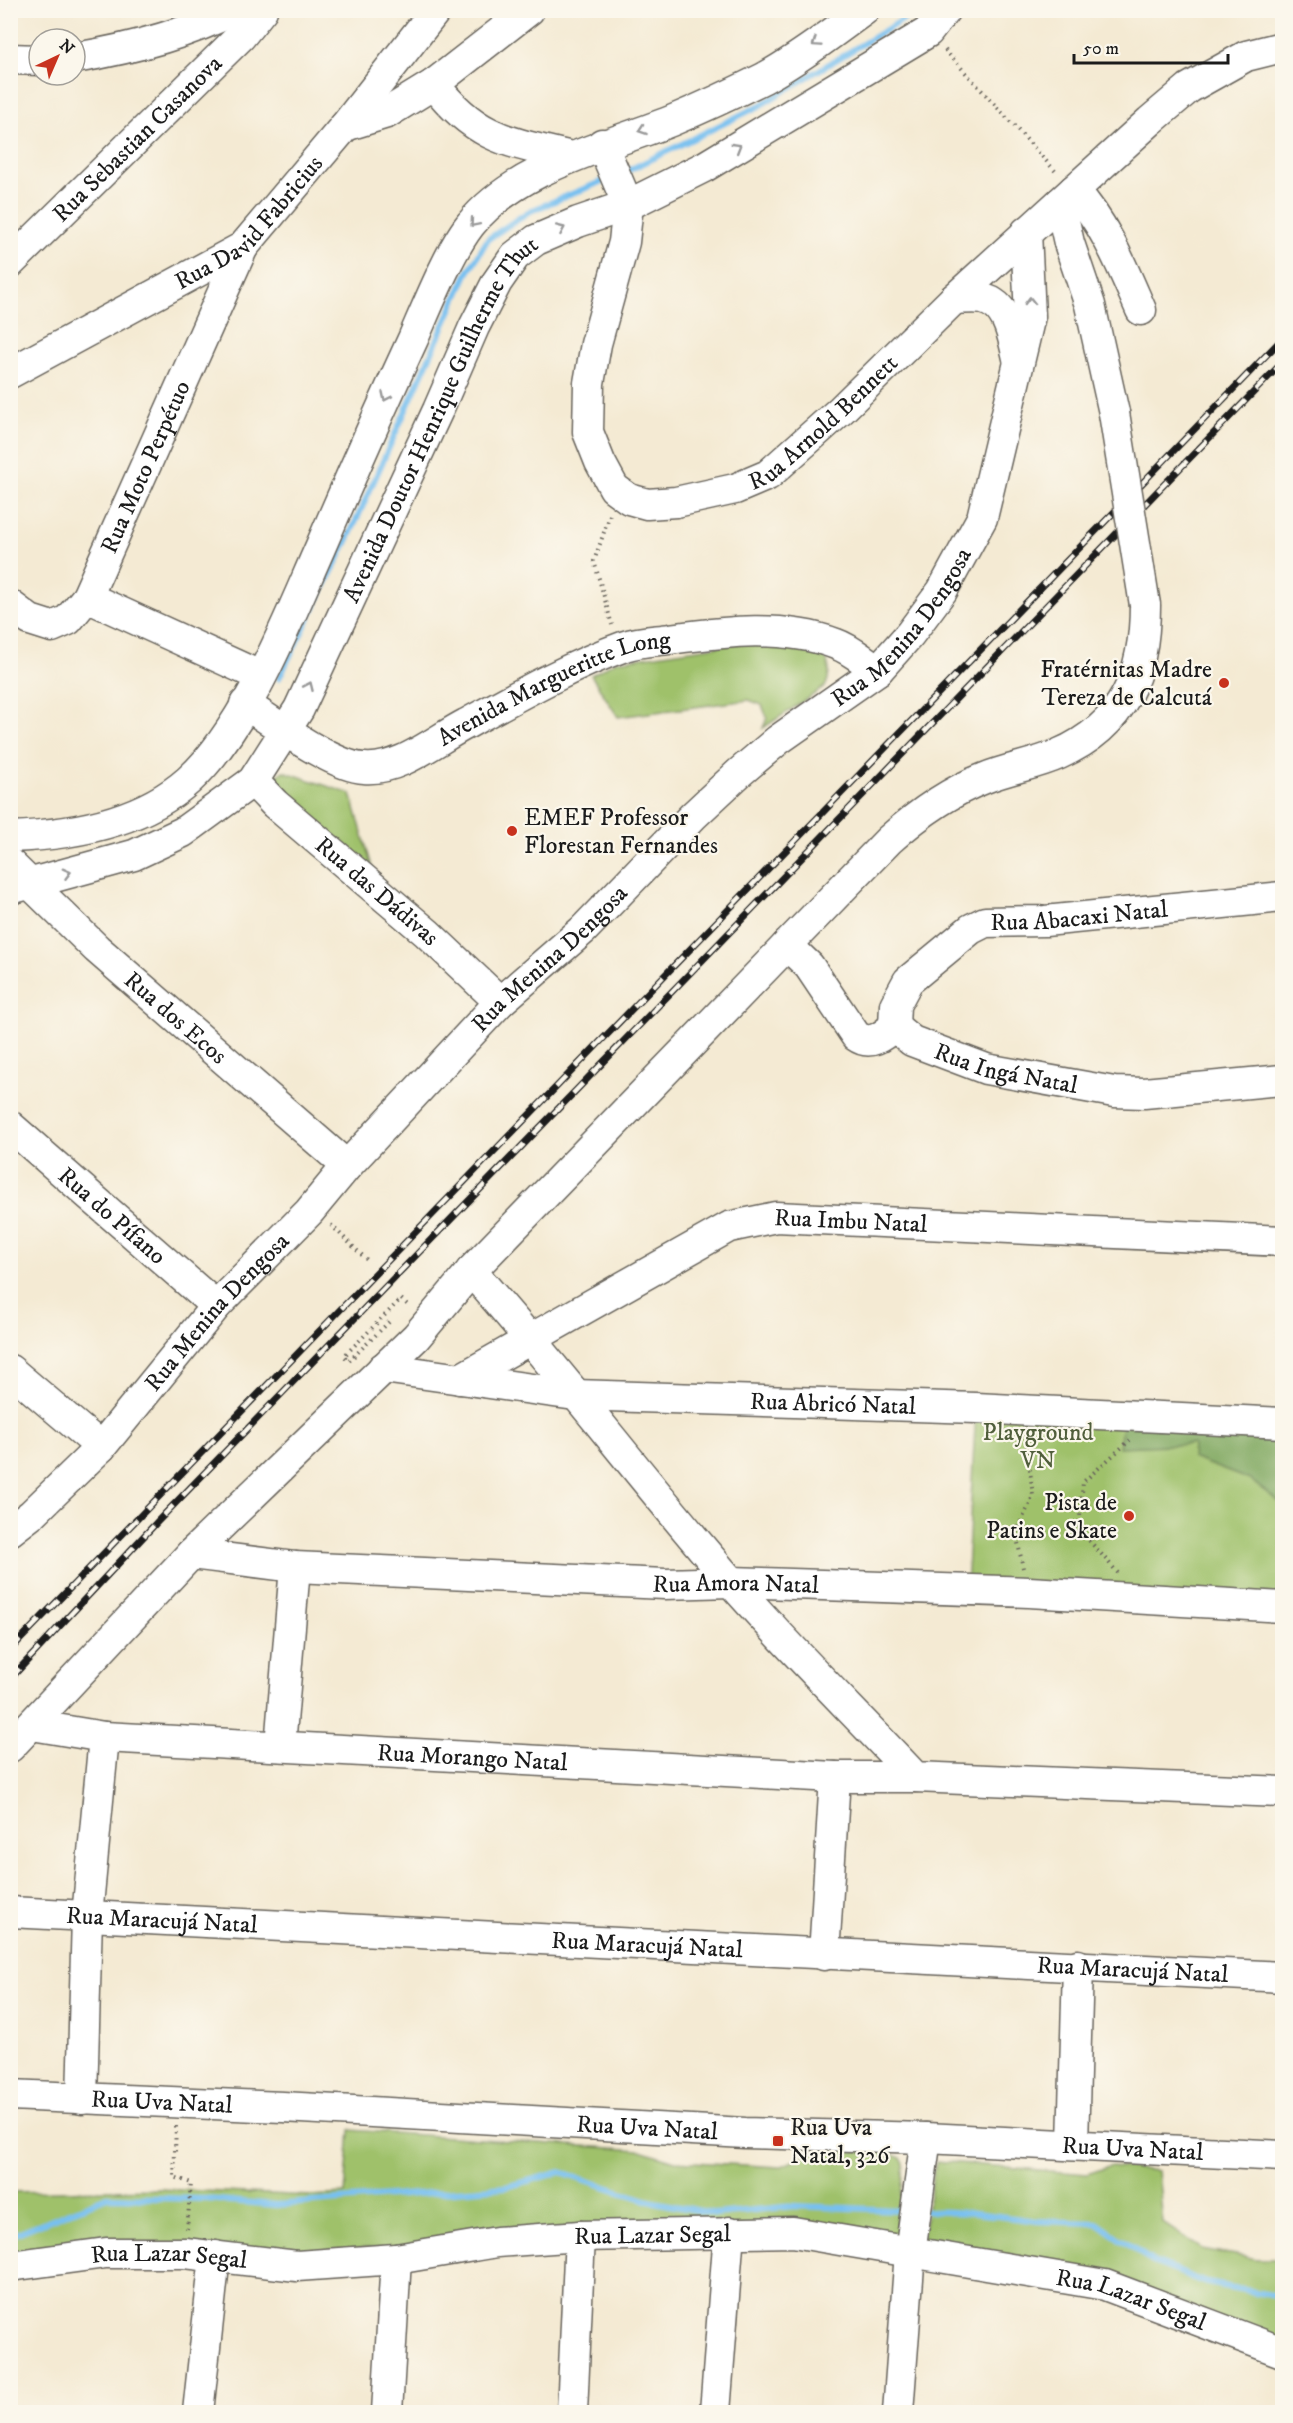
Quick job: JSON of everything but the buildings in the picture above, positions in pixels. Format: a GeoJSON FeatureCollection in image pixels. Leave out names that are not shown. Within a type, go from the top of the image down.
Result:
{"type":"FeatureCollection","features":[{"type":"Feature","properties":{"kind":"street"},"geometry":{"type":"LineString","coordinates":[[87,56],[147,43],[215,20],[234,10]]}},
{"type":"Feature","properties":{"kind":"street","name":"Rua Sebastian Casanova"},"geometry":{"type":"LineString","coordinates":[[10,263],[241,36],[262,10]]}},
{"type":"Feature","properties":{"kind":"street","name":"Rua David Fabricius"},"geometry":{"type":"LineString","coordinates":[[10,373],[243,247],[345,126],[436,10]]}},
{"type":"Feature","properties":{"kind":"street"},"geometry":{"type":"LineString","coordinates":[[345,126],[387,113],[434,84],[529,10]]}},
{"type":"Feature","properties":{"kind":"street","name":"Avenida Doutor Henrique Guilherme Thut"},"geometry":{"type":"LineString","coordinates":[[17,879],[134,855],[183,832],[253,782],[287,730],[360,581],[474,327],[497,282],[515,256],[536,240],[578,222],[615,175],[671,121],[766,76],[864,10]]}},
{"type":"Feature","properties":{"kind":"street","name":"Avenida Doutor Henrique Guilherme Thut"},"geometry":{"type":"LineString","coordinates":[[10,837],[79,829],[136,813],[187,781],[215,752],[245,704],[292,613],[413,338],[462,239],[471,225],[494,203],[525,182],[572,157],[615,175],[704,167],[936,21]]}},
{"type":"Feature","properties":{"kind":"street","name":"Rua Arnold Bennett"},"geometry":{"type":"LineString","coordinates":[[618,491],[629,499],[647,504],[676,502],[735,489],[768,475],[841,410],[1026,232],[1189,88],[1246,56],[1282,47]]}},
{"type":"Feature","properties":{"kind":"street"},"geometry":{"type":"LineString","coordinates":[[10,59],[27,60]]}},
{"type":"Feature","properties":{"kind":"street"},"geometry":{"type":"LineString","coordinates":[[434,84],[458,113],[489,135],[517,145],[572,157]]}},
{"type":"Feature","properties":{"kind":"street"},"geometry":{"type":"LineString","coordinates":[[615,175],[624,242],[596,344],[589,383],[588,432],[600,462],[618,491]]}},
{"type":"Feature","properties":{"kind":"street"},"geometry":{"type":"LineString","coordinates":[[1067,196],[1109,236],[1141,310]]}},
{"type":"Feature","properties":{"kind":"street"},"geometry":{"type":"LineString","coordinates":[[10,1747],[190,1554],[416,1337],[471,1271],[858,870],[919,813],[956,790],[986,777],[1061,753],[1096,731],[1121,704],[1132,687],[1144,649],[1145,605],[1114,413],[1090,305],[1069,243],[1067,196]]}},
{"type":"Feature","properties":{"kind":"street","name":"Rua Menina Dengosa"},"geometry":{"type":"LineString","coordinates":[[10,1531],[101,1447],[216,1306],[313,1208],[347,1166],[500,1002],[583,930],[693,816],[739,773],[778,740],[878,670],[910,634],[942,591],[982,518],[1018,358],[1030,316],[1026,232]]}},
{"type":"Feature","properties":{"kind":"street","name":"Rua Moto Perpétuo"},"geometry":{"type":"LineString","coordinates":[[10,605],[30,620],[52,627],[68,620],[87,597],[243,247]]}},
{"type":"Feature","properties":{"kind":"street","name":"Rua Menina Dengosa"},"geometry":{"type":"LineString","coordinates":[[954,299],[983,299],[994,304],[1005,316],[1018,358]]}},
{"type":"Feature","properties":{"kind":"street"},"geometry":{"type":"LineString","coordinates":[[87,597],[260,676]]}},
{"type":"Feature","properties":{"kind":"street","name":"Avenida Margueritte Long"},"geometry":{"type":"LineString","coordinates":[[245,704],[331,758],[361,769],[381,768],[406,758],[492,710],[590,660],[619,648],[700,635],[764,631],[793,633],[837,644],[878,670]]}},
{"type":"Feature","properties":{"kind":"street"},"geometry":{"type":"LineString","coordinates":[[187,781],[208,812]]}},
{"type":"Feature","properties":{"kind":"street","name":"Rua das Dádivas"},"geometry":{"type":"LineString","coordinates":[[253,782],[275,804],[427,933],[500,1002]]}},
{"type":"Feature","properties":{"kind":"street","name":"Rua dos Ecos"},"geometry":{"type":"LineString","coordinates":[[17,879],[347,1166]]}},
{"type":"Feature","properties":{"kind":"street","name":"Rua Abacaxi Natal"},"geometry":{"type":"LineString","coordinates":[[894,1026],[895,1005],[908,981],[970,929],[985,922],[1045,921],[1282,897]]}},
{"type":"Feature","properties":{"kind":"street"},"geometry":{"type":"LineString","coordinates":[[787,945],[809,966],[856,1036],[864,1042],[872,1041],[894,1026]]}},
{"type":"Feature","properties":{"kind":"street","name":"Rua Ingá Natal"},"geometry":{"type":"LineString","coordinates":[[894,1026],[912,1041],[986,1069],[1114,1092],[1144,1093],[1282,1080]]}},
{"type":"Feature","properties":{"kind":"street","name":"Rua do Pífano"},"geometry":{"type":"LineString","coordinates":[[10,1126],[216,1306]]}},
{"type":"Feature","properties":{"kind":"street","name":"Rua Imbu Natal"},"geometry":{"type":"LineString","coordinates":[[460,1379],[729,1227],[776,1217],[1282,1241]]}},
{"type":"Feature","properties":{"kind":"street"},"geometry":{"type":"LineString","coordinates":[[471,1271],[531,1338],[575,1395],[731,1582],[915,1777]]}},
{"type":"Feature","properties":{"kind":"street","name":"Rua Abricó Natal"},"geometry":{"type":"LineString","coordinates":[[387,1364],[460,1379],[575,1395],[1282,1423]]}},
{"type":"Feature","properties":{"kind":"street"},"geometry":{"type":"LineString","coordinates":[[10,1370],[101,1447]]}},
{"type":"Feature","properties":{"kind":"street","name":"Rua Amora Natal"},"geometry":{"type":"LineString","coordinates":[[190,1554],[295,1567],[665,1584],[731,1582],[1029,1593],[1282,1607]]}},
{"type":"Feature","properties":{"kind":"street"},"geometry":{"type":"LineString","coordinates":[[280,1746],[295,1567]]}},
{"type":"Feature","properties":{"kind":"street","name":"Rua Morango Natal"},"geometry":{"type":"LineString","coordinates":[[32,1725],[104,1737],[835,1777],[915,1777],[1282,1792]]}},
{"type":"Feature","properties":{"kind":"street"},"geometry":{"type":"LineString","coordinates":[[82,2099],[87,1916],[104,1737]]}},
{"type":"Feature","properties":{"kind":"street"},"geometry":{"type":"LineString","coordinates":[[824,1955],[835,1777]]}},
{"type":"Feature","properties":{"kind":"street","name":"Rua Maracujá Natal"},"geometry":{"type":"LineString","coordinates":[[10,1912],[1282,1977]]}},
{"type":"Feature","properties":{"kind":"street"},"geometry":{"type":"LineString","coordinates":[[1073,2145],[1078,1965]]}},
{"type":"Feature","properties":{"kind":"street","name":"Rua Uva Natal"},"geometry":{"type":"LineString","coordinates":[[10,2095],[283,2107],[746,2133],[1018,2145],[1073,2145],[1282,2156]]}},
{"type":"Feature","properties":{"kind":"street"},"geometry":{"type":"LineString","coordinates":[[898,2412],[911,2244],[925,2141]]}},
{"type":"Feature","properties":{"kind":"street"},"geometry":{"type":"LineString","coordinates":[[715,2412],[729,2232]]}},
{"type":"Feature","properties":{"kind":"street","name":"Rua Lazar Segal"},"geometry":{"type":"LineString","coordinates":[[10,2266],[106,2253],[185,2253],[297,2266],[396,2259],[497,2241],[580,2236],[793,2232],[911,2244],[1105,2285],[1282,2352]]}},
{"type":"Feature","properties":{"kind":"street"},"geometry":{"type":"LineString","coordinates":[[572,2412],[580,2236]]}},
{"type":"Feature","properties":{"kind":"street"},"geometry":{"type":"LineString","coordinates":[[198,2412],[215,2256]]}},
{"type":"Feature","properties":{"kind":"street"},"geometry":{"type":"LineString","coordinates":[[387,2412],[396,2259]]}},
{"type":"Feature","properties":{"kind":"path"},"geometry":{"type":"LineString","coordinates":[[936,21],[1067,196]]}},
{"type":"Feature","properties":{"kind":"path"},"geometry":{"type":"LineString","coordinates":[[618,491],[594,561],[619,648]]}},
{"type":"Feature","properties":{"kind":"path"},"geometry":{"type":"LineString","coordinates":[[313,1208],[369,1262]]}},
{"type":"Feature","properties":{"kind":"path"},"geometry":{"type":"LineString","coordinates":[[389,1322],[350,1361],[344,1356],[401,1299],[410,1307],[402,1314]]}},
{"type":"Feature","properties":{"kind":"path"},"geometry":{"type":"LineString","coordinates":[[387,1364],[373,1343],[395,1321]]}},
{"type":"Feature","properties":{"kind":"path"},"geometry":{"type":"LineString","coordinates":[[1029,1593],[1016,1533],[1033,1496],[1027,1444],[1041,1412]]}},
{"type":"Feature","properties":{"kind":"path"},"geometry":{"type":"LineString","coordinates":[[1141,1599],[1079,1528],[1083,1482],[1142,1429],[1143,1417]]}},
{"type":"Feature","properties":{"kind":"path"},"geometry":{"type":"LineString","coordinates":[[177,2104],[174,2177],[191,2183],[189,2211]]}},
{"type":"Feature","properties":{"kind":"green space"},"geometry":{"type":"Polygon","coordinates":[[[746,642],[793,646],[817,651],[825,657],[827,662],[828,677],[825,687],[763,728],[767,718],[762,705],[749,700],[618,717],[591,675],[616,661],[746,642]]]}},
{"type":"Feature","properties":{"kind":"green space"},"geometry":{"type":"Polygon","coordinates":[[[283,771],[351,794],[372,867],[281,805],[272,780],[283,771]]]}},
{"type":"Feature","properties":{"kind":"green space","name":"Playground VN"},"geometry":{"type":"Polygon","coordinates":[[[976,1408],[1282,1424],[1282,1607],[966,1589],[976,1408]]]}},
{"type":"Feature","properties":{"kind":"green space"},"geometry":{"type":"Polygon","coordinates":[[[1123,1421],[1282,1425],[1282,1504],[1250,1480],[1192,1458],[1193,1444],[1119,1447],[1123,1421]]]}},
{"type":"Feature","properties":{"kind":"green space"},"geometry":{"type":"Polygon","coordinates":[[[350,2130],[640,2150],[675,2161],[780,2167],[819,2149],[888,2153],[901,2158],[904,2164],[897,2237],[437,2245],[11,2263],[10,2192],[160,2189],[312,2196],[345,2194],[350,2130]]]}},
{"type":"Feature","properties":{"kind":"green space"},"geometry":{"type":"Polygon","coordinates":[[[936,2161],[1087,2174],[1111,2166],[1158,2171],[1163,2223],[1202,2249],[1257,2259],[1282,2259],[1282,2344],[1046,2259],[928,2248],[922,2239],[936,2161]]]}},
{"type":"Feature","properties":{"kind":"waterway"},"geometry":{"type":"LineString","coordinates":[[623,173],[759,106],[919,10]]}},
{"type":"Feature","properties":{"kind":"waterway"},"geometry":{"type":"LineString","coordinates":[[279,678],[347,541],[467,274],[488,239],[528,212],[608,179]]}},
{"type":"Feature","properties":{"kind":"waterway"},"geometry":{"type":"LineString","coordinates":[[10,2236],[107,2197],[206,2199],[276,2205],[506,2187],[561,2172],[649,2201],[716,2214],[794,2206],[900,2210]]}},
{"type":"Feature","properties":{"kind":"waterway"},"geometry":{"type":"LineString","coordinates":[[924,2211],[975,2213],[1037,2221],[1097,2223],[1153,2262],[1207,2283],[1282,2297]]}},
{"type":"Feature","properties":{"kind":"railway"},"geometry":{"type":"LineString","coordinates":[[10,1650],[1282,339]]}},
{"type":"Feature","properties":{"kind":"railway"},"geometry":{"type":"LineString","coordinates":[[10,1679],[158,1521],[1282,363]]}},
{"type":"Feature","properties":{"kind":"place","name":"Fratérnitas Madre Tereza de Calcutá"},"geometry":{"type":"Point","coordinates":[1224,683]}},
{"type":"Feature","properties":{"kind":"place","name":"EMEF Professor Florestan Fernandes"},"geometry":{"type":"Point","coordinates":[512,831]}},
{"type":"Feature","properties":{"kind":"place","name":"Pista de Patins e Skate"},"geometry":{"type":"Point","coordinates":[1129,1516]}},
{"type":"Feature","properties":{"kind":"place","name":"Rua Uva Natal, 326"},"geometry":{"type":"Point","coordinates":[778,2141]}}]}
